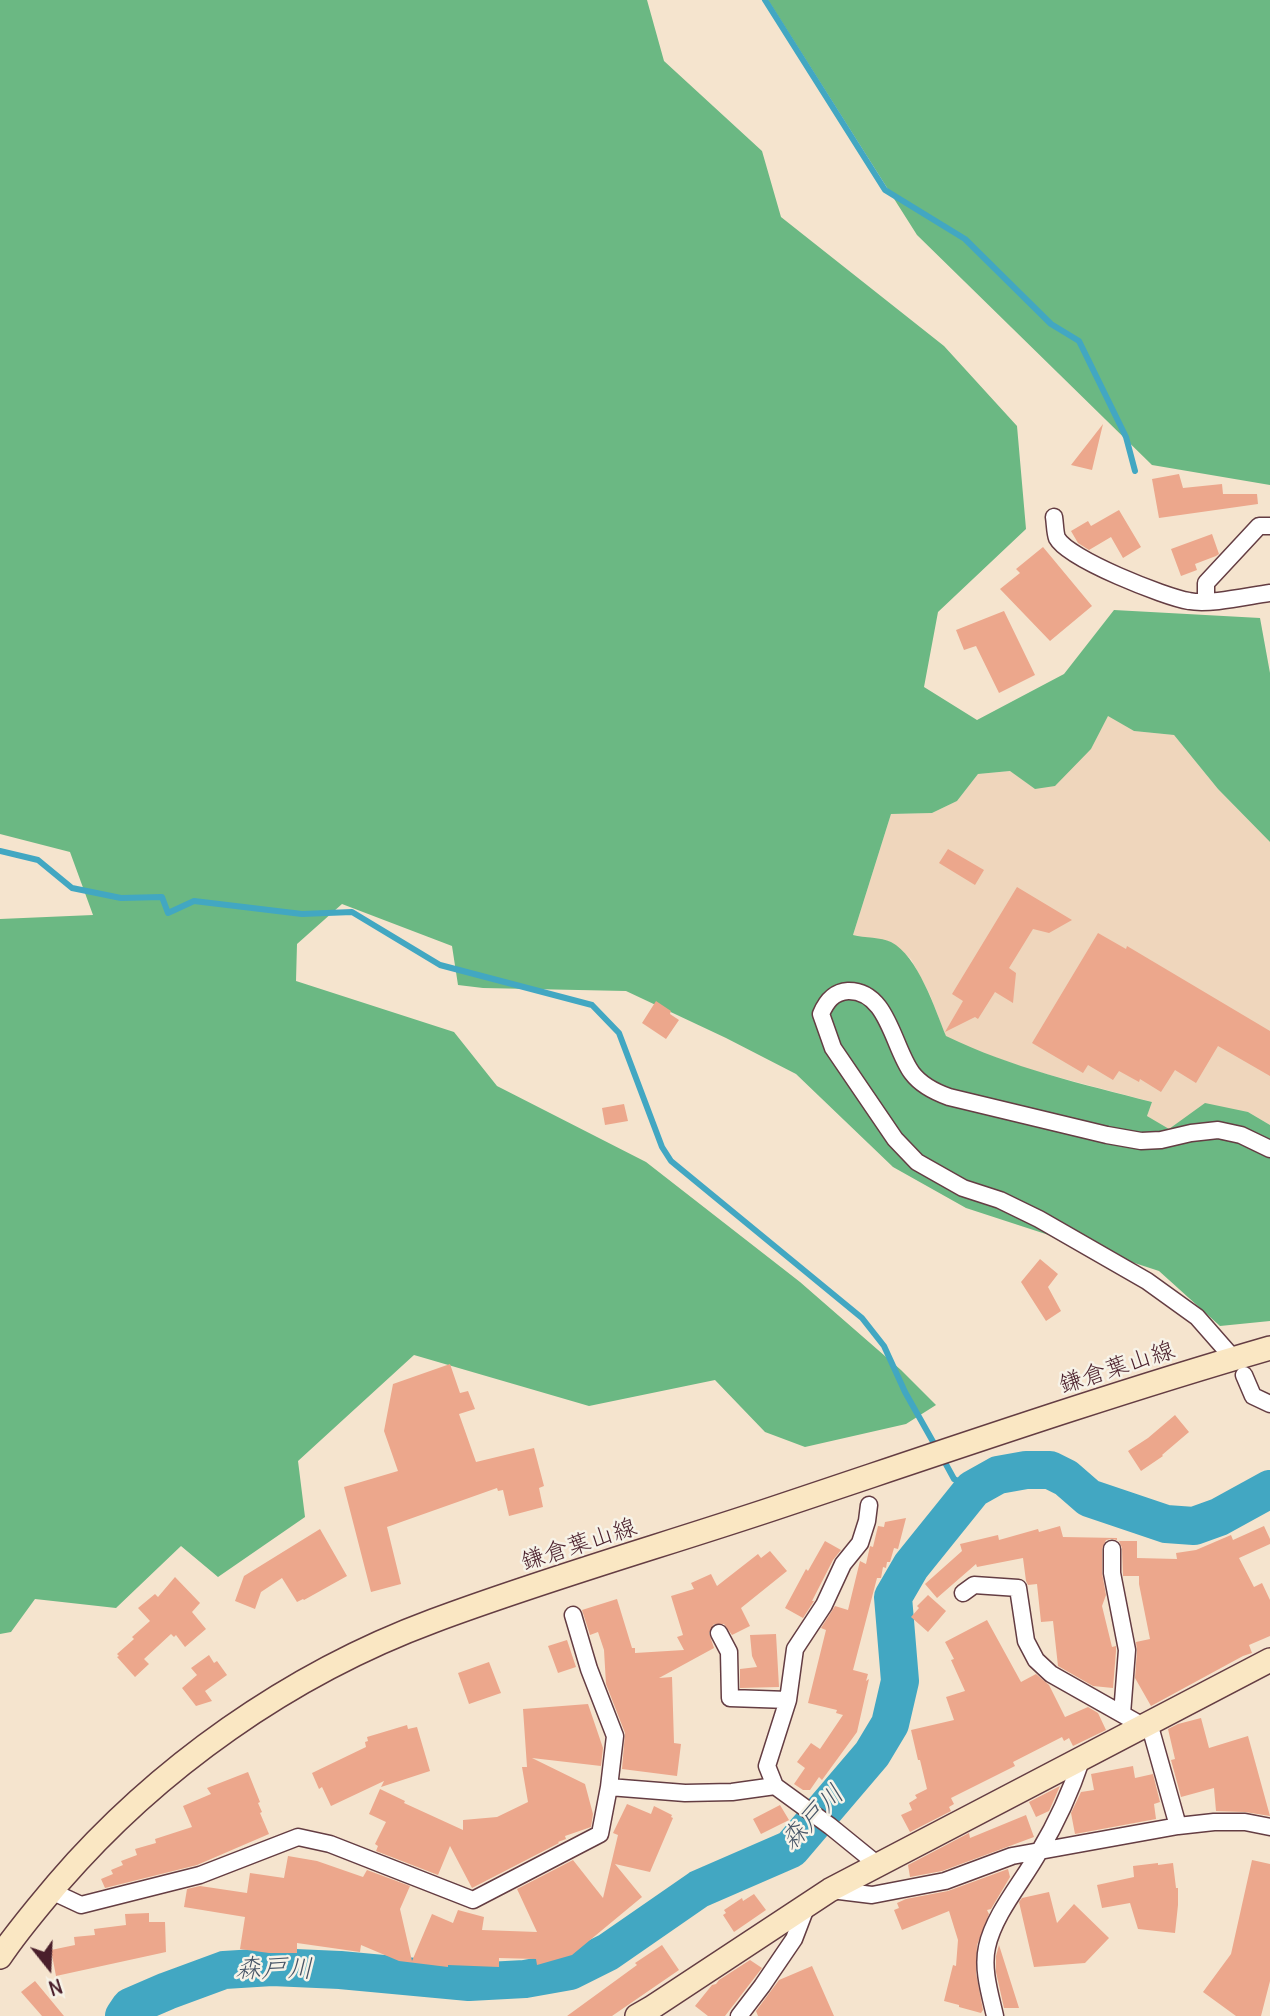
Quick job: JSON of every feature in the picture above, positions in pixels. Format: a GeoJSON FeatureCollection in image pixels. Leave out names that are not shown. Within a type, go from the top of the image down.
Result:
{"type":"FeatureCollection","features":[{"type":"Feature","properties":{"kind":"main road","name":"鎌倉葉山線"},"geometry":{"type":"LineString","coordinates":[[4,1944],[129,1808],[168,1774],[232,1727],[318,1673],[373,1646],[431,1621],[494,1600],[1239,1366],[1270,1348]]}},
{"type":"Feature","properties":{"kind":"main road"},"geometry":{"type":"LineString","coordinates":[[636,2016],[830,1890],[1270,1660]]}},
{"type":"Feature","properties":{"kind":"street"},"geometry":{"type":"LineString","coordinates":[[1054,517],[1057,538],[1071,552],[1103,570],[1180,598],[1206,601],[1270,593]]}},
{"type":"Feature","properties":{"kind":"street"},"geometry":{"type":"LineString","coordinates":[[1206,601],[1206,583],[1259,526],[1270,526]]}},
{"type":"Feature","properties":{"kind":"street"},"geometry":{"type":"LineString","coordinates":[[1270,1149],[1241,1135],[1218,1130],[1141,1141],[948,1097],[926,1087],[912,1073],[883,1012],[865,993],[850,991],[833,995],[821,1014],[830,1040],[841,1059],[895,1139],[917,1162],[963,1188],[1000,1200],[1039,1219],[1147,1281],[1196,1317],[1239,1366],[1253,1396],[1270,1405]]}},
{"type":"Feature","properties":{"kind":"street"},"geometry":{"type":"LineString","coordinates":[[869,1505],[860,1543],[843,1564],[824,1605],[795,1649],[788,1700],[767,1766],[775,1786],[802,1804],[878,1865]]}},
{"type":"Feature","properties":{"kind":"street"},"geometry":{"type":"LineString","coordinates":[[1112,1549],[1112,1573],[1127,1650],[1122,1714]]}},
{"type":"Feature","properties":{"kind":"street"},"geometry":{"type":"LineString","coordinates":[[963,1593],[974,1585],[1018,1588],[1026,1641],[1036,1660],[1051,1674],[1122,1714],[1146,1724],[1178,1826]]}},
{"type":"Feature","properties":{"kind":"street"},"geometry":{"type":"LineString","coordinates":[[51,1891],[81,1905],[200,1875],[298,1837],[330,1844],[473,1900],[600,1834],[615,1736],[589,1669],[573,1615]]}},
{"type":"Feature","properties":{"kind":"street"},"geometry":{"type":"LineString","coordinates":[[719,1633],[729,1652],[730,1698],[788,1700]]}},
{"type":"Feature","properties":{"kind":"street"},"geometry":{"type":"LineString","coordinates":[[995,2016],[987,1975],[986,1950],[992,1929],[1040,1851],[1072,1788],[1082,1759]]}},
{"type":"Feature","properties":{"kind":"street"},"geometry":{"type":"LineString","coordinates":[[609,1787],[685,1793],[732,1792],[775,1786]]}},
{"type":"Feature","properties":{"kind":"street"},"geometry":{"type":"LineString","coordinates":[[830,1890],[872,1895],[945,1881],[1012,1856],[1178,1826],[1245,1822],[1270,1827]]}},
{"type":"Feature","properties":{"kind":"street"},"geometry":{"type":"LineString","coordinates":[[739,2016],[794,1939],[807,1905]]}},
{"type":"Feature","properties":{"kind":"shaded area"},"geometry":{"type":"Polygon","coordinates":[[[1108,715],[1134,731],[1174,735],[1218,789],[1270,842],[1270,1125],[1248,1112],[1169,1130],[1147,1116],[1152,1102],[1031,1070],[946,1037],[930,995],[911,959],[891,942],[853,935],[891,814],[932,813],[957,801],[978,774],[1011,771],[1035,789],[1091,749],[1108,715]]]}},
{"type":"Feature","properties":{"kind":"green space"},"geometry":{"type":"Polygon","coordinates":[[[0,0],[647,0],[664,61],[762,151],[781,217],[944,346],[1017,426],[1026,529],[938,612],[924,687],[977,720],[1064,674],[1114,610],[1260,618],[1270,673],[1270,842],[1218,789],[1174,735],[1134,731],[1108,716],[1091,749],[1055,786],[1035,789],[1010,771],[978,774],[957,801],[932,813],[891,814],[853,935],[887,940],[901,949],[925,984],[946,1036],[1022,1066],[1152,1102],[1147,1116],[1169,1129],[1205,1103],[1248,1112],[1270,1125],[1270,1321],[1220,1326],[1159,1271],[966,1208],[893,1167],[796,1074],[626,991],[483,988],[458,985],[452,946],[342,904],[297,944],[296,981],[454,1032],[497,1086],[646,1162],[800,1282],[901,1370],[936,1405],[906,1424],[805,1447],[765,1432],[715,1380],[589,1406],[414,1355],[298,1461],[305,1517],[218,1577],[181,1546],[116,1608],[35,1599],[11,1632],[0,1634],[0,919],[93,915],[70,852],[0,834],[0,0]]]}},
{"type":"Feature","properties":{"kind":"green space"},"geometry":{"type":"Polygon","coordinates":[[[768,0],[1270,0],[1270,485],[1152,465],[917,235],[768,0]]]}},
{"type":"Feature","properties":{"kind":"building"},"geometry":{"type":"Polygon","coordinates":[[[1103,424],[1092,470],[1071,465],[1103,424]]]}},
{"type":"Feature","properties":{"kind":"building"},"geometry":{"type":"Polygon","coordinates":[[[1179,474],[1183,488],[1222,484],[1223,494],[1257,494],[1258,504],[1159,518],[1152,479],[1179,474]]]}},
{"type":"Feature","properties":{"kind":"building"},"geometry":{"type":"Polygon","coordinates":[[[1119,510],[1141,547],[1123,558],[1111,537],[1089,550],[1078,543],[1071,531],[1088,521],[1091,526],[1119,510]]]}},
{"type":"Feature","properties":{"kind":"building"},"geometry":{"type":"Polygon","coordinates":[[[1212,534],[1219,554],[1195,564],[1197,570],[1181,576],[1171,549],[1212,534]]]}},
{"type":"Feature","properties":{"kind":"building"},"geometry":{"type":"Polygon","coordinates":[[[1043,547],[1092,606],[1050,641],[1000,589],[1020,573],[1016,569],[1043,547]]]}},
{"type":"Feature","properties":{"kind":"building"},"geometry":{"type":"Polygon","coordinates":[[[1004,611],[1035,675],[999,693],[976,646],[964,650],[956,630],[1004,611]]]}},
{"type":"Feature","properties":{"kind":"building"},"geometry":{"type":"Polygon","coordinates":[[[948,849],[984,870],[975,885],[939,863],[948,849]]]}},
{"type":"Feature","properties":{"kind":"building"},"geometry":{"type":"Polygon","coordinates":[[[1017,887],[1072,920],[1049,933],[1033,929],[1009,968],[1016,973],[1013,1003],[995,992],[978,1019],[975,1017],[945,1032],[963,1001],[952,994],[1017,887]]]}},
{"type":"Feature","properties":{"kind":"building"},"geometry":{"type":"Polygon","coordinates":[[[1098,933],[1126,949],[1127,946],[1270,1031],[1270,1076],[1218,1046],[1196,1083],[1175,1070],[1161,1092],[1140,1079],[1139,1082],[1119,1071],[1113,1080],[1088,1065],[1083,1073],[1032,1043],[1098,933]]]}},
{"type":"Feature","properties":{"kind":"building"},"geometry":{"type":"Polygon","coordinates":[[[656,1001],[679,1020],[666,1039],[642,1023],[656,1001]]]}},
{"type":"Feature","properties":{"kind":"building"},"geometry":{"type":"Polygon","coordinates":[[[624,1104],[628,1121],[605,1125],[602,1108],[624,1104]]]}},
{"type":"Feature","properties":{"kind":"building"},"geometry":{"type":"Polygon","coordinates":[[[1040,1259],[1058,1274],[1048,1287],[1061,1311],[1046,1321],[1021,1282],[1040,1259]]]}},
{"type":"Feature","properties":{"kind":"building"},"geometry":{"type":"Polygon","coordinates":[[[450,1364],[460,1393],[468,1391],[475,1409],[459,1414],[476,1462],[534,1448],[544,1486],[539,1488],[543,1507],[509,1516],[503,1490],[498,1491],[497,1488],[387,1527],[401,1584],[371,1592],[344,1487],[398,1471],[384,1431],[393,1384],[450,1364]]]}},
{"type":"Feature","properties":{"kind":"building"},"geometry":{"type":"Polygon","coordinates":[[[1175,1415],[1189,1432],[1163,1456],[1141,1471],[1128,1451],[1175,1415]]]}},
{"type":"Feature","properties":{"kind":"building"},"geometry":{"type":"Polygon","coordinates":[[[906,1518],[898,1549],[894,1548],[890,1562],[887,1562],[886,1568],[883,1567],[881,1578],[877,1578],[853,1670],[868,1674],[866,1681],[869,1679],[857,1732],[822,1780],[819,1777],[810,1790],[803,1790],[794,1784],[805,1768],[797,1762],[811,1743],[820,1749],[843,1715],[836,1713],[837,1710],[808,1703],[826,1630],[821,1628],[835,1606],[848,1610],[860,1561],[866,1564],[878,1526],[884,1527],[885,1522],[906,1518]]]}},
{"type":"Feature","properties":{"kind":"building"},"geometry":{"type":"Polygon","coordinates":[[[1060,1526],[1063,1537],[1117,1538],[1106,1540],[1102,1549],[1106,1595],[1102,1606],[1112,1647],[1116,1646],[1113,1688],[1093,1686],[1058,1666],[1053,1621],[1041,1622],[1037,1584],[1028,1585],[1023,1558],[977,1567],[976,1564],[937,1598],[925,1584],[962,1551],[960,1544],[998,1535],[999,1540],[1060,1526]]]}},
{"type":"Feature","properties":{"kind":"building"},"geometry":{"type":"Polygon","coordinates":[[[1264,1526],[1270,1544],[1239,1558],[1254,1587],[1262,1583],[1270,1600],[1270,1636],[1249,1645],[1252,1653],[1151,1706],[1135,1678],[1136,1642],[1150,1639],[1139,1576],[1123,1576],[1122,1548],[1119,1541],[1137,1541],[1137,1558],[1177,1559],[1176,1553],[1196,1550],[1231,1535],[1233,1540],[1264,1526]]]}},
{"type":"Feature","properties":{"kind":"building"},"geometry":{"type":"Polygon","coordinates":[[[320,1529],[347,1576],[297,1602],[282,1578],[261,1592],[255,1609],[235,1601],[244,1576],[320,1529]]]}},
{"type":"Feature","properties":{"kind":"building"},"geometry":{"type":"Polygon","coordinates":[[[825,1541],[841,1550],[833,1560],[803,1618],[785,1608],[825,1541]]]}},
{"type":"Feature","properties":{"kind":"building"},"geometry":{"type":"Polygon","coordinates":[[[770,1551],[787,1571],[741,1608],[750,1626],[732,1635],[724,1624],[714,1624],[709,1633],[714,1648],[659,1678],[672,1677],[674,1743],[681,1744],[677,1776],[622,1769],[625,1733],[606,1684],[604,1650],[598,1632],[590,1635],[582,1610],[617,1599],[635,1653],[684,1650],[677,1637],[683,1635],[671,1596],[694,1589],[691,1583],[711,1574],[717,1586],[758,1554],[761,1558],[770,1551]]]}},
{"type":"Feature","properties":{"kind":"building"},"geometry":{"type":"Polygon","coordinates":[[[175,1577],[200,1603],[192,1612],[206,1629],[185,1647],[176,1635],[174,1637],[171,1634],[144,1659],[149,1664],[135,1677],[117,1654],[150,1621],[138,1608],[155,1594],[158,1597],[175,1577]]]}},
{"type":"Feature","properties":{"kind":"building"},"geometry":{"type":"Polygon","coordinates":[[[928,1595],[946,1611],[928,1632],[911,1617],[928,1595]]]}},
{"type":"Feature","properties":{"kind":"building"},"geometry":{"type":"Polygon","coordinates":[[[987,1620],[1021,1682],[1036,1674],[1049,1685],[1065,1717],[1088,1707],[1098,1713],[1106,1730],[1073,1746],[1069,1738],[1064,1741],[1062,1737],[1013,1762],[1015,1766],[951,1798],[954,1804],[949,1807],[951,1811],[910,1832],[901,1815],[912,1810],[909,1803],[917,1798],[915,1795],[927,1789],[911,1730],[954,1720],[946,1697],[965,1691],[945,1642],[987,1620]]]}},
{"type":"Feature","properties":{"kind":"building"},"geometry":{"type":"Polygon","coordinates":[[[776,1634],[779,1687],[740,1688],[740,1669],[757,1667],[752,1656],[750,1635],[776,1634]]]}},
{"type":"Feature","properties":{"kind":"building"},"geometry":{"type":"Polygon","coordinates":[[[567,1640],[576,1667],[558,1673],[548,1646],[567,1640]]]}},
{"type":"Feature","properties":{"kind":"building"},"geometry":{"type":"Polygon","coordinates":[[[209,1655],[227,1675],[205,1691],[212,1701],[196,1706],[182,1688],[197,1675],[191,1668],[209,1655]]]}},
{"type":"Feature","properties":{"kind":"building"},"geometry":{"type":"Polygon","coordinates":[[[489,1662],[501,1693],[469,1704],[458,1673],[489,1662]]]}},
{"type":"Feature","properties":{"kind":"building"},"geometry":{"type":"Polygon","coordinates":[[[588,1704],[603,1748],[601,1766],[532,1758],[585,1784],[593,1814],[591,1827],[565,1836],[566,1839],[559,1843],[472,1888],[450,1846],[438,1875],[376,1851],[378,1846],[375,1844],[386,1822],[369,1814],[380,1789],[463,1830],[463,1820],[497,1817],[528,1802],[522,1767],[527,1767],[523,1709],[588,1704]]]}},
{"type":"Feature","properties":{"kind":"building"},"geometry":{"type":"Polygon","coordinates":[[[1201,1718],[1209,1748],[1248,1736],[1270,1816],[1216,1811],[1214,1788],[1181,1797],[1171,1760],[1175,1759],[1168,1729],[1201,1718]]]}},
{"type":"Feature","properties":{"kind":"building"},"geometry":{"type":"Polygon","coordinates":[[[407,1725],[408,1729],[417,1727],[430,1771],[381,1787],[384,1781],[331,1806],[312,1773],[366,1747],[367,1737],[407,1725]]]}},
{"type":"Feature","properties":{"kind":"building"},"geometry":{"type":"Polygon","coordinates":[[[1133,1766],[1135,1778],[1153,1774],[1160,1802],[1154,1804],[1156,1819],[1075,1834],[1071,1813],[1081,1792],[1094,1790],[1091,1774],[1133,1766]]]}},
{"type":"Feature","properties":{"kind":"building"},"geometry":{"type":"Polygon","coordinates":[[[248,1772],[269,1834],[197,1865],[105,1888],[101,1879],[113,1874],[111,1870],[123,1865],[121,1861],[137,1855],[135,1849],[156,1843],[155,1839],[192,1827],[183,1806],[211,1794],[207,1788],[248,1772]]]}},
{"type":"Feature","properties":{"kind":"building"},"geometry":{"type":"Polygon","coordinates":[[[1060,1786],[1049,1811],[1036,1817],[1029,1802],[1060,1786]]]}},
{"type":"Feature","properties":{"kind":"building"},"geometry":{"type":"Polygon","coordinates":[[[627,1804],[651,1814],[654,1806],[673,1818],[650,1872],[615,1864],[642,1897],[572,1955],[537,1965],[536,1959],[499,1958],[499,1967],[448,1967],[399,1961],[361,1945],[360,1952],[297,1943],[297,1953],[240,1949],[245,1917],[184,1907],[187,1889],[200,1886],[247,1893],[250,1873],[284,1878],[288,1856],[317,1861],[363,1877],[367,1870],[410,1886],[400,1909],[412,1961],[432,1914],[453,1923],[458,1910],[484,1917],[482,1930],[537,1932],[517,1889],[573,1860],[603,1898],[618,1835],[613,1833],[627,1804]]]}},
{"type":"Feature","properties":{"kind":"building"},"geometry":{"type":"Polygon","coordinates":[[[780,1805],[789,1820],[761,1834],[753,1819],[780,1805]]]}},
{"type":"Feature","properties":{"kind":"building"},"geometry":{"type":"Polygon","coordinates":[[[1026,1815],[1034,1837],[942,1871],[910,1877],[908,1865],[969,1833],[970,1838],[1026,1815]]]}},
{"type":"Feature","properties":{"kind":"building"},"geometry":{"type":"Polygon","coordinates":[[[1252,1860],[1270,1864],[1270,1981],[1261,2016],[1236,2016],[1203,1992],[1231,1954],[1252,1860]]]}},
{"type":"Feature","properties":{"kind":"building"},"geometry":{"type":"Polygon","coordinates":[[[1173,1863],[1178,1888],[1175,1933],[1138,1929],[1130,1903],[1102,1908],[1097,1885],[1134,1877],[1133,1866],[1173,1863]]]}},
{"type":"Feature","properties":{"kind":"building"},"geometry":{"type":"Polygon","coordinates":[[[1008,1869],[1010,1877],[991,1909],[987,1910],[989,1914],[977,1945],[976,1973],[983,2010],[981,2013],[944,2001],[953,1965],[956,1966],[958,1940],[949,1911],[902,1930],[894,1910],[899,1908],[897,1903],[948,1891],[1008,1869]]]}},
{"type":"Feature","properties":{"kind":"building"},"geometry":{"type":"Polygon","coordinates":[[[1049,1892],[1057,1923],[1074,1904],[1109,1938],[1085,1963],[1034,1967],[1019,1902],[1022,1898],[1049,1892]]]}},
{"type":"Feature","properties":{"kind":"building"},"geometry":{"type":"Polygon","coordinates":[[[754,1894],[766,1910],[734,1932],[723,1915],[726,1913],[724,1910],[742,1898],[743,1901],[754,1894]]]}},
{"type":"Feature","properties":{"kind":"building"},"geometry":{"type":"Polygon","coordinates":[[[149,1913],[149,1922],[165,1922],[166,1952],[56,1976],[51,1950],[75,1945],[74,1937],[95,1935],[94,1929],[126,1925],[125,1914],[149,1913]]]}},
{"type":"Feature","properties":{"kind":"building"},"geometry":{"type":"Polygon","coordinates":[[[662,1945],[679,1970],[612,2016],[567,2016],[637,1965],[635,1963],[662,1945]]]}},
{"type":"Feature","properties":{"kind":"building"},"geometry":{"type":"Polygon","coordinates":[[[999,1945],[1019,2008],[1004,2008],[996,1972],[999,1945]]]}},
{"type":"Feature","properties":{"kind":"building"},"geometry":{"type":"Polygon","coordinates":[[[750,1960],[762,1968],[725,2016],[708,2016],[695,2006],[712,1985],[750,1960]]]}},
{"type":"Feature","properties":{"kind":"building"},"geometry":{"type":"Polygon","coordinates":[[[812,1966],[834,2016],[758,2016],[756,2011],[779,1980],[812,1966]]]}},
{"type":"Feature","properties":{"kind":"building"},"geometry":{"type":"Polygon","coordinates":[[[35,1981],[64,2016],[42,2016],[21,1992],[35,1981]]]}},
{"type":"Feature","properties":{"kind":"waterway"},"geometry":{"type":"LineString","coordinates":[[765,0],[885,190],[965,239],[1051,324],[1079,341],[1126,437],[1135,471]]}},
{"type":"Feature","properties":{"kind":"waterway"},"geometry":{"type":"LineString","coordinates":[[0,851],[38,860],[72,888],[121,898],[162,897],[168,913],[194,901],[302,914],[352,912],[440,965],[592,1005],[619,1033],[662,1147],[671,1161],[862,1318],[884,1346],[905,1392],[936,1447]]}},
{"type":"Feature","properties":{"kind":"waterway"},"geometry":{"type":"LineString","coordinates":[[942,1457],[954,1479],[973,1489]]}},
{"type":"Feature","properties":{"kind":"waterway","name":"森戸川"},"geometry":{"type":"LineString","coordinates":[[124,2016],[130,2007],[224,1970],[272,1967],[340,1970],[469,1982],[525,1979],[570,1971],[608,1952],[699,1889],[791,1849],[872,1754],[890,1724],[900,1681],[893,1597],[911,1566],[973,1489],[998,1475],[1026,1470],[1050,1470],[1066,1478],[1089,1498],[1166,1524],[1194,1526],[1219,1517],[1270,1489]]}}]}
